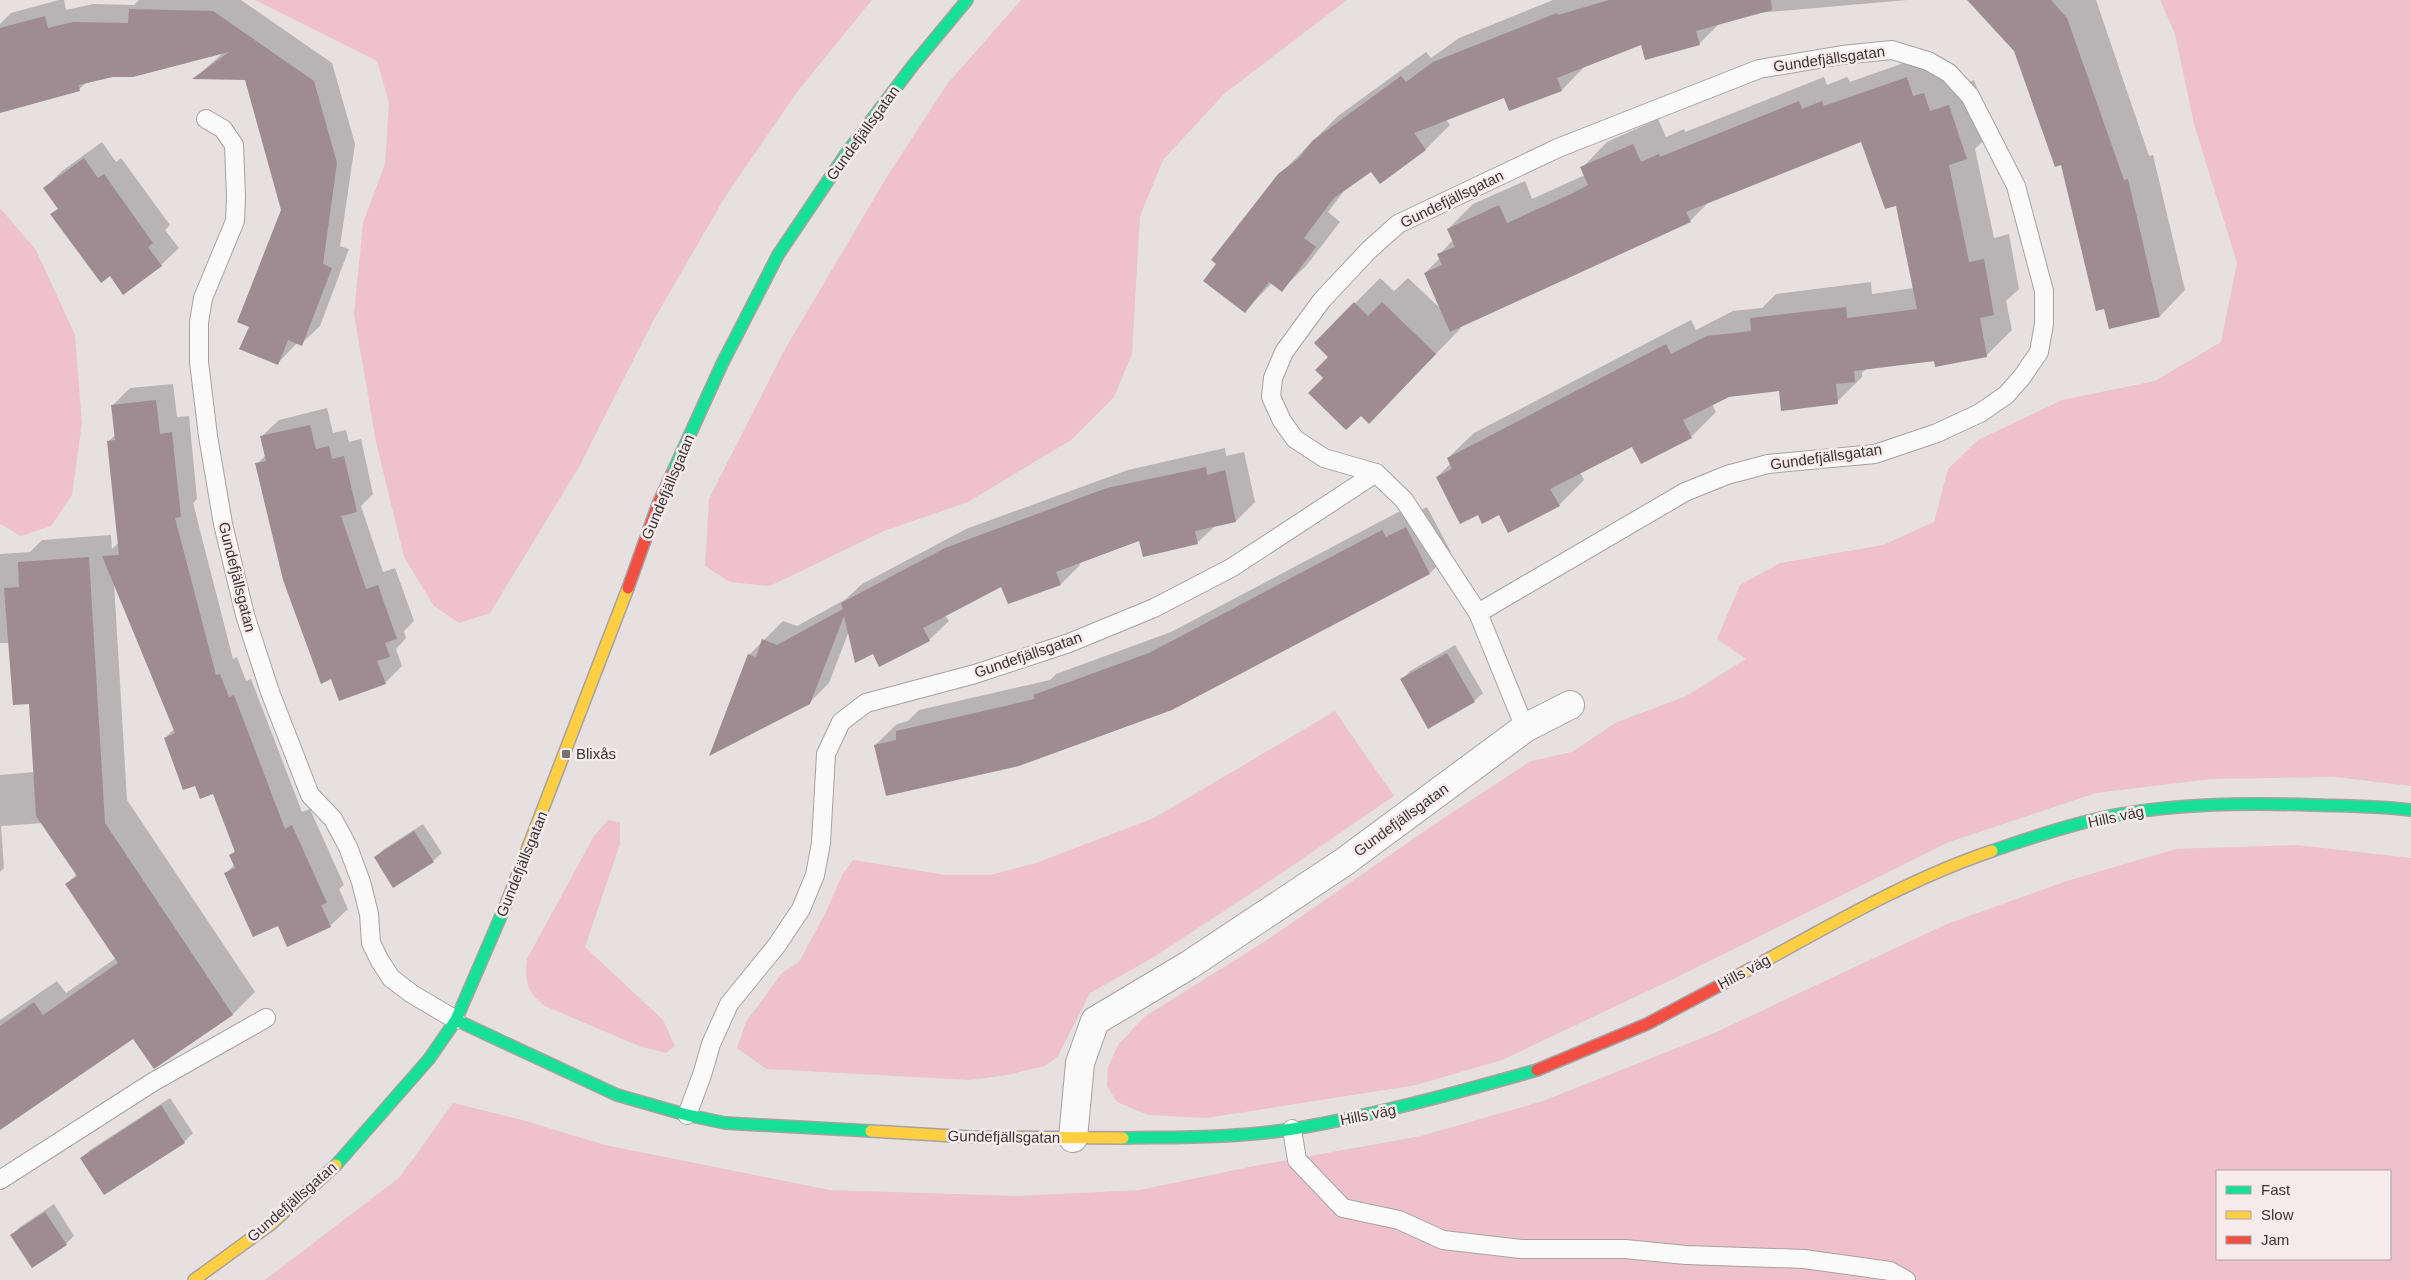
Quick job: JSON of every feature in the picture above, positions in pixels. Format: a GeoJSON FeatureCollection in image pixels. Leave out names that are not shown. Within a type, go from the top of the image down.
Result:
{"type":"FeatureCollection","features":[{"type":"Feature","properties":{"kind":"street","name":"Gundefjällsgatan"},"geometry":{"type":"LineString","coordinates":[[194,1280],[271,1224],[336,1165],[429,1060],[456,1020],[489,948],[551,790],[616,622],[658,504],[722,364],[778,255],[848,151],[914,64],[967,0]]}},
{"type":"Feature","properties":{"kind":"street","name":"Gundefjällsgatan"},"geometry":{"type":"LineString","coordinates":[[456,1020],[617,1095],[687,1116],[725,1124],[971,1137],[1073,1138],[1080,1063],[1095,1021],[1189,965],[1344,862],[1525,728],[1570,705]]}},
{"type":"Feature","properties":{"kind":"street","name":"Hills väg"},"geometry":{"type":"LineString","coordinates":[[1073,1138],[1164,1138],[1292,1129],[1403,1108],[1538,1070],[1647,1024],[1891,894],[1964,860],[2038,835],[2115,815],[2179,806],[2254,802],[2384,807],[2411,810]]}},
{"type":"Feature","properties":{"kind":"lane","name":"Gundefjällsgatan"},"geometry":{"type":"LineString","coordinates":[[1478,614],[1685,492],[1727,475],[1768,464],[1875,454],[1937,433],[1980,413],[2006,395],[2022,377],[2039,352],[2044,324],[2044,291],[2016,186],[1970,96],[1949,73],[1928,61],[1892,50],[1842,55],[1759,68],[1558,148],[1398,224],[1369,250],[1322,300],[1284,352],[1273,378],[1271,397],[1282,421],[1295,439],[1324,458],[1376,473],[1404,500],[1478,614],[1525,728]]}},
{"type":"Feature","properties":{"kind":"lane","name":"Gundefjällsgatan"},"geometry":{"type":"LineString","coordinates":[[206,119],[224,129],[234,144],[236,197],[235,220],[203,298],[199,322],[199,362],[208,436],[223,524],[245,615],[270,692],[310,795],[333,819],[351,856],[361,882],[369,914],[371,943],[380,961],[391,978],[456,1020]]}},
{"type":"Feature","properties":{"kind":"lane","name":"Gundefjällsgatan"},"geometry":{"type":"LineString","coordinates":[[687,1116],[711,1044],[729,1004],[782,938],[801,909],[815,875],[821,843],[826,754],[841,722],[866,703],[974,674],[1070,643],[1154,608],[1231,568],[1376,473]]}},
{"type":"Feature","properties":{"kind":"lane"},"geometry":{"type":"LineString","coordinates":[[0,1180],[153,1082],[266,1018]]}},
{"type":"Feature","properties":{"kind":"lane"},"geometry":{"type":"LineString","coordinates":[[1292,1129],[1297,1160],[1343,1208],[1399,1220],[1443,1240],[1521,1249],[1625,1250],[1686,1255],[1804,1258],[1890,1271],[1906,1280]]}},
{"type":"Feature","properties":{"kind":"shaded area"},"geometry":{"type":"Polygon","coordinates":[[[255,0],[872,0],[797,92],[725,197],[652,323],[579,467],[490,613],[459,623],[434,606],[404,557],[376,442],[354,314],[363,223],[385,164],[389,103],[377,61],[255,0]]]}},
{"type":"Feature","properties":{"kind":"shaded area"},"geometry":{"type":"Polygon","coordinates":[[[1021,0],[1347,0],[1225,93],[1163,160],[1140,216],[1132,354],[1114,397],[1071,440],[968,502],[884,531],[770,586],[730,582],[705,566],[709,499],[785,349],[888,175],[948,83],[1021,0]]]}},
{"type":"Feature","properties":{"kind":"shaded area"},"geometry":{"type":"Polygon","coordinates":[[[2160,0],[2411,0],[2411,786],[2335,777],[2211,779],[2096,793],[1949,842],[1671,980],[1502,1060],[1416,1085],[1206,1118],[1148,1115],[1117,1102],[1107,1086],[1108,1067],[1118,1045],[1144,1017],[1267,940],[1445,817],[1531,761],[1572,752],[1615,723],[1686,696],[1746,659],[1717,639],[1740,585],[1780,563],[1883,545],[1934,522],[1948,469],[1978,440],[2062,400],[2155,381],[2221,342],[2237,263],[2194,124],[2175,34],[2160,0]]]}},
{"type":"Feature","properties":{"kind":"shaded area"},"geometry":{"type":"Polygon","coordinates":[[[0,208],[36,250],[75,335],[82,423],[72,495],[51,526],[21,536],[0,524],[0,208]]]}},
{"type":"Feature","properties":{"kind":"shaded area"},"geometry":{"type":"Polygon","coordinates":[[[1335,711],[1394,796],[1154,957],[1090,993],[1058,1056],[1045,1066],[1007,1075],[970,1080],[766,1069],[737,1048],[746,1022],[782,973],[799,962],[826,912],[842,875],[853,860],[946,875],[990,875],[1036,863],[1154,818],[1335,711]]]}},
{"type":"Feature","properties":{"kind":"shaded area"},"geometry":{"type":"Polygon","coordinates":[[[608,820],[620,822],[620,844],[585,947],[663,1020],[675,1046],[666,1053],[639,1046],[545,1006],[534,996],[528,986],[526,974],[527,959],[594,836],[608,820]]]}},
{"type":"Feature","properties":{"kind":"shaded area"},"geometry":{"type":"Polygon","coordinates":[[[2297,845],[2411,858],[2411,1280],[265,1280],[400,1177],[453,1103],[526,1121],[605,1145],[829,1190],[1017,1196],[1140,1190],[1249,1167],[1421,1136],[1543,1101],[1712,1034],[1947,924],[2067,881],[2176,849],[2297,845]]]}},
{"type":"Feature","properties":{"kind":"building"},"geometry":{"type":"Polygon","coordinates":[[[1609,0],[1771,0],[1772,10],[1696,31],[1700,45],[1645,60],[1641,45],[1557,78],[1562,91],[1509,111],[1504,98],[1414,133],[1426,150],[1380,184],[1371,172],[1334,198],[1304,238],[1316,247],[1282,292],[1269,282],[1245,313],[1203,281],[1216,264],[1211,260],[1278,174],[1299,158],[1312,141],[1401,76],[1406,82],[1433,62],[1557,13],[1558,15],[1609,0]]]}},
{"type":"Feature","properties":{"kind":"building"},"geometry":{"type":"Polygon","coordinates":[[[1967,0],[2051,0],[2067,18],[2124,180],[2128,179],[2160,317],[2109,329],[2104,309],[2096,311],[2061,165],[2055,167],[2014,51],[1967,0]]]}},
{"type":"Feature","properties":{"kind":"building"},"geometry":{"type":"Polygon","coordinates":[[[129,9],[213,11],[314,81],[337,163],[323,264],[332,268],[302,346],[288,340],[278,365],[239,349],[249,327],[237,322],[281,210],[245,80],[192,79],[229,52],[133,77],[112,77],[79,85],[80,91],[0,113],[0,28],[45,16],[48,28],[73,22],[128,23],[129,9]]]}},
{"type":"Feature","properties":{"kind":"building"},"geometry":{"type":"Polygon","coordinates":[[[1907,77],[1913,96],[1924,93],[1930,111],[1949,105],[1967,159],[1949,165],[1969,262],[1984,259],[1994,315],[1980,318],[1987,357],[1935,367],[1934,361],[1854,371],[1855,382],[1836,384],[1838,404],[1781,411],[1779,391],[1729,397],[1683,420],[1692,438],[1641,464],[1632,447],[1550,489],[1560,506],[1508,533],[1499,515],[1482,524],[1478,515],[1460,524],[1436,477],[1452,469],[1447,458],[1666,344],[1671,354],[1707,336],[1751,331],[1750,318],[1846,307],[1847,318],[1917,309],[1896,206],[1885,209],[1861,142],[1686,212],[1691,222],[1450,332],[1424,273],[1442,265],[1437,254],[1455,247],[1447,229],[1499,205],[1507,223],[1571,194],[1588,185],[1580,167],[1633,144],[1641,162],[1659,154],[1660,157],[1799,101],[1802,109],[1822,101],[1824,106],[1907,77]]]}},
{"type":"Feature","properties":{"kind":"building"},"geometry":{"type":"Polygon","coordinates":[[[84,158],[98,178],[104,174],[153,243],[148,247],[162,266],[123,295],[110,276],[101,283],[50,214],[58,209],[43,188],[84,158]]]}},
{"type":"Feature","properties":{"kind":"building"},"geometry":{"type":"Polygon","coordinates":[[[1354,302],[1368,316],[1382,302],[1436,354],[1369,424],[1361,416],[1346,430],[1308,393],[1323,378],[1315,370],[1328,357],[1314,343],[1354,302]]]}},
{"type":"Feature","properties":{"kind":"building"},"geometry":{"type":"Polygon","coordinates":[[[156,400],[160,434],[172,432],[181,517],[175,518],[216,675],[220,674],[229,697],[234,695],[285,829],[292,825],[327,903],[321,905],[331,927],[287,947],[278,926],[253,937],[224,873],[235,868],[229,855],[235,852],[213,794],[200,799],[195,786],[183,790],[164,738],[175,733],[102,556],[119,555],[107,441],[115,440],[111,405],[156,400]]]}},
{"type":"Feature","properties":{"kind":"building"},"geometry":{"type":"Polygon","coordinates":[[[310,425],[316,449],[329,446],[332,459],[344,456],[357,512],[341,516],[366,589],[378,585],[397,639],[385,643],[390,657],[377,661],[386,684],[339,701],[331,679],[321,684],[283,580],[255,463],[266,461],[260,436],[310,425]]]}},
{"type":"Feature","properties":{"kind":"building"},"geometry":{"type":"Polygon","coordinates":[[[1206,467],[1207,475],[1225,470],[1236,522],[1195,531],[1198,544],[1143,557],[1139,541],[1056,572],[1061,585],[1008,604],[1001,587],[923,628],[930,641],[879,667],[873,654],[855,663],[844,616],[810,704],[709,756],[748,654],[756,657],[762,639],[777,645],[843,609],[841,603],[945,548],[1107,488],[1206,467]]]}},
{"type":"Feature","properties":{"kind":"building"},"geometry":{"type":"Polygon","coordinates":[[[1406,527],[1430,574],[1172,710],[1019,766],[886,796],[874,745],[896,740],[896,731],[1035,699],[1033,695],[1149,653],[1382,530],[1386,537],[1406,527]]]}},
{"type":"Feature","properties":{"kind":"building"},"geometry":{"type":"Polygon","coordinates":[[[89,557],[105,823],[233,1015],[154,1069],[133,1039],[0,1130],[0,1026],[34,1002],[43,1015],[118,963],[65,884],[77,876],[36,816],[29,704],[13,705],[4,588],[19,587],[18,562],[89,557]]]}},
{"type":"Feature","properties":{"kind":"building"},"geometry":{"type":"Polygon","coordinates":[[[1447,653],[1475,702],[1428,729],[1400,679],[1447,653]]]}},
{"type":"Feature","properties":{"kind":"building"},"geometry":{"type":"Polygon","coordinates":[[[414,831],[434,862],[393,888],[374,857],[414,831]]]}},
{"type":"Feature","properties":{"kind":"building"},"geometry":{"type":"Polygon","coordinates":[[[161,1105],[185,1143],[104,1195],[80,1158],[161,1105]]]}},
{"type":"Feature","properties":{"kind":"building"},"geometry":{"type":"Polygon","coordinates":[[[45,1212],[67,1245],[32,1268],[10,1235],[45,1212]]]}},
{"type":"Feature","properties":{"kind":"traffic: fast"},"geometry":{"type":"LineString","coordinates":[[672,474],[722,364],[778,255],[848,151],[914,64],[967,0]]}},
{"type":"Feature","properties":{"kind":"traffic: fast"},"geometry":{"type":"LineString","coordinates":[[1992,851],[2085,822],[2116,815],[2165,808],[2264,804],[2362,806],[2411,810]]}},
{"type":"Feature","properties":{"kind":"traffic: fast"},"geometry":{"type":"LineString","coordinates":[[336,1165],[429,1059],[456,1020],[507,902]]}},
{"type":"Feature","properties":{"kind":"traffic: fast"},"geometry":{"type":"LineString","coordinates":[[456,1020],[617,1095],[687,1115],[725,1123],[871,1131]]}},
{"type":"Feature","properties":{"kind":"traffic: fast"},"geometry":{"type":"LineString","coordinates":[[1123,1138],[1229,1136],[1293,1129],[1385,1110],[1537,1070]]}},
{"type":"Feature","properties":{"kind":"traffic: slow"},"geometry":{"type":"LineString","coordinates":[[507,902],[628,588]]}},
{"type":"Feature","properties":{"kind":"traffic: slow"},"geometry":{"type":"LineString","coordinates":[[1728,981],[1858,910],[1924,878],[1992,851]]}},
{"type":"Feature","properties":{"kind":"traffic: slow"},"geometry":{"type":"LineString","coordinates":[[871,1131],[971,1137],[1123,1138]]}},
{"type":"Feature","properties":{"kind":"traffic: slow"},"geometry":{"type":"LineString","coordinates":[[194,1280],[271,1224],[336,1165]]}},
{"type":"Feature","properties":{"kind":"traffic: jam"},"geometry":{"type":"LineString","coordinates":[[628,588],[658,504],[672,474]]}},
{"type":"Feature","properties":{"kind":"traffic: jam"},"geometry":{"type":"LineString","coordinates":[[1537,1070],[1647,1024],[1728,981]]}},
{"type":"Feature","properties":{"kind":"place","name":"Blixås"},"geometry":{"type":"Point","coordinates":[566,754]}}]}
